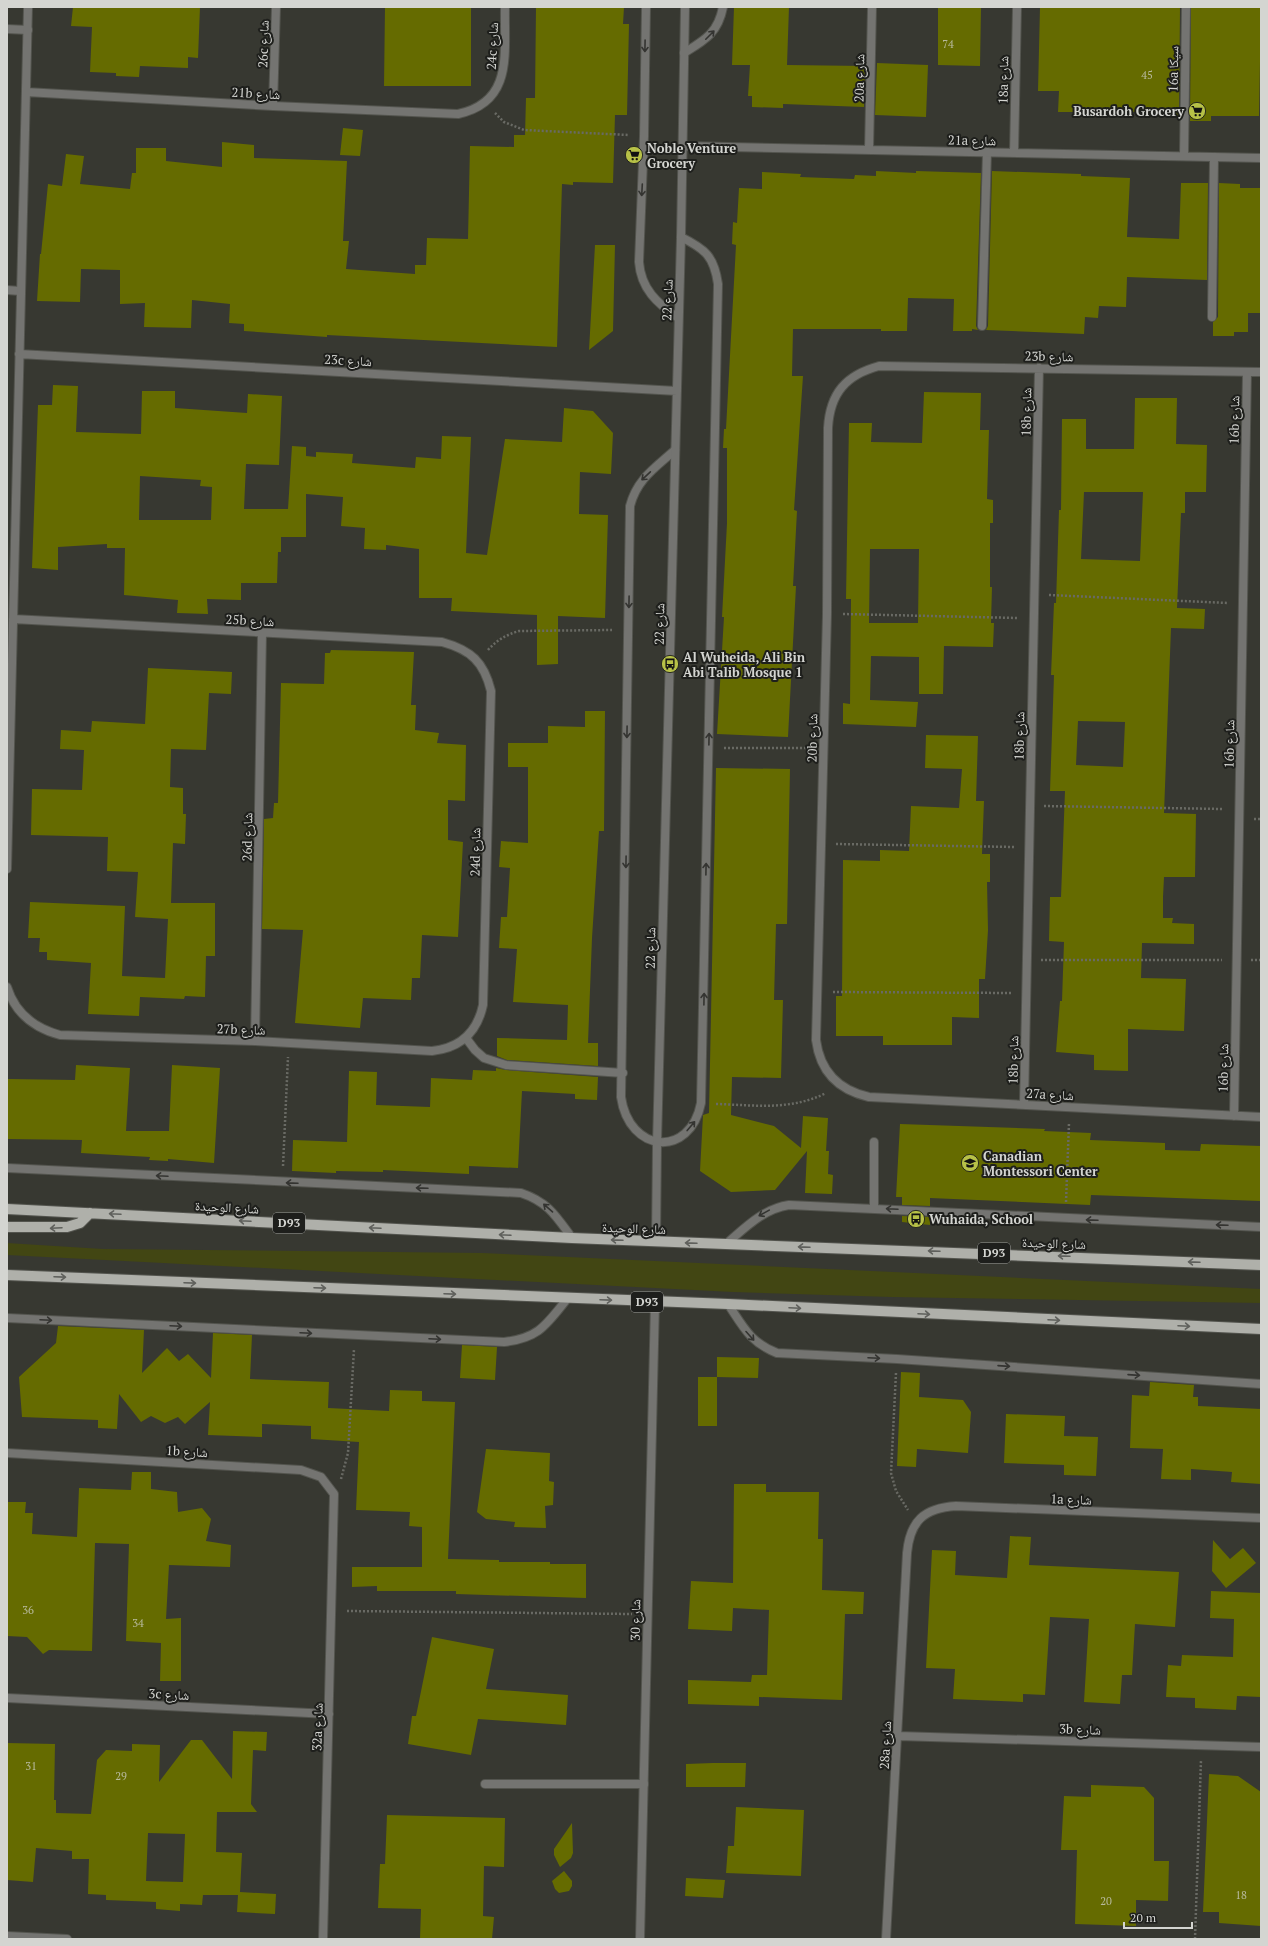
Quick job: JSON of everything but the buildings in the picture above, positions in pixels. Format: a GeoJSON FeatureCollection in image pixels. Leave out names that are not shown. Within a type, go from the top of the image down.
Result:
{"type":"FeatureCollection","features":[{"type":"Feature","properties":{"kind":"main road","name":"شارع الوحيدة"},"geometry":{"type":"LineString","coordinates":[[7,1209],[572,1238],[1261,1265]]}},
{"type":"Feature","properties":{"kind":"main road"},"geometry":{"type":"LineString","coordinates":[[7,1227],[67,1227],[80,1223],[90,1213]]}},
{"type":"Feature","properties":{"kind":"main road","name":"D93"},"geometry":{"type":"LineString","coordinates":[[7,1275],[567,1299],[728,1304],[1261,1329]]}},
{"type":"Feature","properties":{"kind":"street"},"geometry":{"type":"LineString","coordinates":[[7,869],[8,755],[28,7]]}},
{"type":"Feature","properties":{"kind":"street","name":"26c شارع"},"geometry":{"type":"LineString","coordinates":[[273,106],[276,7]]}},
{"type":"Feature","properties":{"kind":"street","name":"24c شارع"},"geometry":{"type":"LineString","coordinates":[[484,104],[494,94],[501,82],[504,68],[506,7]]}},
{"type":"Feature","properties":{"kind":"street"},"geometry":{"type":"LineString","coordinates":[[646,7],[644,136],[639,262],[640,273],[649,292],[664,308],[678,318]]}},
{"type":"Feature","properties":{"kind":"street","name":"شارع 22"},"geometry":{"type":"LineString","coordinates":[[656,1241],[657,1143],[681,237],[685,7]]}},
{"type":"Feature","properties":{"kind":"street"},"geometry":{"type":"LineString","coordinates":[[684,53],[705,40],[714,30],[721,18],[723,7]]}},
{"type":"Feature","properties":{"kind":"street","name":"20a شارع"},"geometry":{"type":"LineString","coordinates":[[869,150],[872,7]]}},
{"type":"Feature","properties":{"kind":"street","name":"18a شارع"},"geometry":{"type":"LineString","coordinates":[[1014,153],[1017,7]]}},
{"type":"Feature","properties":{"kind":"street","name":"16a سيكا"},"geometry":{"type":"LineString","coordinates":[[1184,156],[1186,7]]}},
{"type":"Feature","properties":{"kind":"street"},"geometry":{"type":"LineString","coordinates":[[7,29],[28,30]]}},
{"type":"Feature","properties":{"kind":"street","name":"21b شارع"},"geometry":{"type":"LineString","coordinates":[[26,92],[273,106],[458,114],[472,110],[484,104]]}},
{"type":"Feature","properties":{"kind":"street","name":"21a شارع"},"geometry":{"type":"LineString","coordinates":[[683,146],[1261,158]]}},
{"type":"Feature","properties":{"kind":"street"},"geometry":{"type":"LineString","coordinates":[[982,326],[987,152]]}},
{"type":"Feature","properties":{"kind":"street"},"geometry":{"type":"LineString","coordinates":[[1212,317],[1214,157]]}},
{"type":"Feature","properties":{"kind":"street"},"geometry":{"type":"LineString","coordinates":[[675,450],[641,481],[634,493],[630,506],[623,1073],[621,1097],[627,1119],[635,1130],[645,1138],[657,1143],[670,1141],[683,1135],[692,1126],[699,1114],[701,1103],[718,284],[716,268],[708,255],[696,244],[681,237]]}},
{"type":"Feature","properties":{"kind":"street"},"geometry":{"type":"LineString","coordinates":[[7,290],[20,290]]}},
{"type":"Feature","properties":{"kind":"street","name":"23c شارع"},"geometry":{"type":"LineString","coordinates":[[19,354],[676,391]]}},
{"type":"Feature","properties":{"kind":"street","name":"23b شارع"},"geometry":{"type":"LineString","coordinates":[[842,386],[853,376],[865,369],[879,366],[1261,372]]}},
{"type":"Feature","properties":{"kind":"street","name":"18b شارع"},"geometry":{"type":"LineString","coordinates":[[1024,1104],[1039,368]]}},
{"type":"Feature","properties":{"kind":"street","name":"16b شارع"},"geometry":{"type":"LineString","coordinates":[[1234,1116],[1247,372]]}},
{"type":"Feature","properties":{"kind":"street","name":"20b شارع"},"geometry":{"type":"LineString","coordinates":[[841,1086],[832,1078],[824,1067],[818,1054],[816,1040],[827,614],[829,417],[831,405],[842,386]]}},
{"type":"Feature","properties":{"kind":"street","name":"25b شارع"},"geometry":{"type":"LineString","coordinates":[[12,619],[442,642],[457,646],[470,654],[480,664]]}},
{"type":"Feature","properties":{"kind":"street","name":"26d شارع"},"geometry":{"type":"LineString","coordinates":[[255,1041],[262,633]]}},
{"type":"Feature","properties":{"kind":"street","name":"24d شارع"},"geometry":{"type":"LineString","coordinates":[[466,1038],[475,1029],[483,1005],[491,691],[487,677],[480,664]]}},
{"type":"Feature","properties":{"kind":"street","name":"27b شارع"},"geometry":{"type":"LineString","coordinates":[[7,987],[12,1000],[19,1011],[37,1027],[60,1035],[255,1041],[432,1051],[444,1050],[456,1045],[466,1038]]}},
{"type":"Feature","properties":{"kind":"street"},"geometry":{"type":"LineString","coordinates":[[466,1038],[475,1050],[484,1058],[506,1065],[623,1073]]}},
{"type":"Feature","properties":{"kind":"street","name":"27a شارع"},"geometry":{"type":"LineString","coordinates":[[841,1086],[855,1094],[869,1097],[1234,1116],[1261,1116]]}},
{"type":"Feature","properties":{"kind":"street"},"geometry":{"type":"LineString","coordinates":[[874,1142],[874,1208]]}},
{"type":"Feature","properties":{"kind":"street"},"geometry":{"type":"LineString","coordinates":[[7,1168],[282,1183],[521,1193],[545,1204],[555,1214],[572,1238]]}},
{"type":"Feature","properties":{"kind":"street"},"geometry":{"type":"LineString","coordinates":[[726,1244],[759,1216],[780,1206],[798,1205],[1261,1227]]}},
{"type":"Feature","properties":{"kind":"street"},"geometry":{"type":"LineString","coordinates":[[7,1318],[504,1342],[520,1340],[535,1334],[548,1324],[567,1299]]}},
{"type":"Feature","properties":{"kind":"street","name":"شارع 30"},"geometry":{"type":"LineString","coordinates":[[640,1939],[655,1302]]}},
{"type":"Feature","properties":{"kind":"street"},"geometry":{"type":"LineString","coordinates":[[728,1304],[750,1337],[762,1347],[777,1353],[897,1359],[1261,1384]]}},
{"type":"Feature","properties":{"kind":"street","name":"1b شارع"},"geometry":{"type":"LineString","coordinates":[[7,1453],[301,1470],[321,1477],[334,1494]]}},
{"type":"Feature","properties":{"kind":"street","name":"32a شارع"},"geometry":{"type":"LineString","coordinates":[[323,1939],[335,1516],[334,1494]]}},
{"type":"Feature","properties":{"kind":"street","name":"1a شارع"},"geometry":{"type":"LineString","coordinates":[[907,1553],[908,1538],[919,1519],[926,1513],[940,1507],[956,1506],[1261,1518]]}},
{"type":"Feature","properties":{"kind":"street","name":"28a شارع"},"geometry":{"type":"LineString","coordinates":[[886,1939],[907,1553]]}},
{"type":"Feature","properties":{"kind":"street","name":"3c شارع"},"geometry":{"type":"LineString","coordinates":[[7,1698],[329,1714]]}},
{"type":"Feature","properties":{"kind":"street","name":"3b شارع"},"geometry":{"type":"LineString","coordinates":[[898,1736],[1261,1747]]}},
{"type":"Feature","properties":{"kind":"street"},"geometry":{"type":"LineString","coordinates":[[485,1784],[644,1784]]}},
{"type":"Feature","properties":{"kind":"street"},"geometry":{"type":"LineString","coordinates":[[7,1936],[67,1939]]}},
{"type":"Feature","properties":{"kind":"path"},"geometry":{"type":"LineString","coordinates":[[484,104],[504,122],[524,130],[644,136]]}},
{"type":"Feature","properties":{"kind":"path"},"geometry":{"type":"LineString","coordinates":[[1034,595],[1243,603]]}},
{"type":"Feature","properties":{"kind":"path"},"geometry":{"type":"LineString","coordinates":[[827,614],[1034,619]]}},
{"type":"Feature","properties":{"kind":"path"},"geometry":{"type":"LineString","coordinates":[[480,664],[486,652],[495,642],[506,635],[519,631],[629,630]]}},
{"type":"Feature","properties":{"kind":"path"},"geometry":{"type":"LineString","coordinates":[[709,748],[823,748]]}},
{"type":"Feature","properties":{"kind":"path"},"geometry":{"type":"LineString","coordinates":[[1030,805],[1239,809]]}},
{"type":"Feature","properties":{"kind":"path"},"geometry":{"type":"LineString","coordinates":[[821,844],[1029,847]]}},
{"type":"Feature","properties":{"kind":"path"},"geometry":{"type":"LineString","coordinates":[[1027,960],[1261,960]]}},
{"type":"Feature","properties":{"kind":"path"},"geometry":{"type":"LineString","coordinates":[[817,992],[1026,993]]}},
{"type":"Feature","properties":{"kind":"path"},"geometry":{"type":"LineString","coordinates":[[282,1183],[289,1043]]}},
{"type":"Feature","properties":{"kind":"path"},"geometry":{"type":"LineString","coordinates":[[701,1103],[788,1106],[805,1103],[841,1086]]}},
{"type":"Feature","properties":{"kind":"path"},"geometry":{"type":"LineString","coordinates":[[1066,1218],[1069,1107]]}},
{"type":"Feature","properties":{"kind":"path"},"geometry":{"type":"LineString","coordinates":[[334,1494],[343,1474],[348,1453],[354,1335]]}},
{"type":"Feature","properties":{"kind":"path"},"geometry":{"type":"LineString","coordinates":[[897,1359],[891,1473],[896,1491],[905,1507],[919,1519]]}},
{"type":"Feature","properties":{"kind":"path"},"geometry":{"type":"LineString","coordinates":[[332,1611],[647,1615]]}},
{"type":"Feature","properties":{"kind":"path"},"geometry":{"type":"LineString","coordinates":[[1195,1939],[1202,1745]]}},
{"type":"Feature","properties":{"kind":"green space"},"geometry":{"type":"Polygon","coordinates":[[[7,1243],[103,1249],[482,1253],[1261,1289],[1261,1303],[892,1297],[733,1292],[7,1255],[7,1243]]]}},
{"type":"Feature","properties":{"kind":"place","name":"Busardoh Grocery"},"geometry":{"type":"Point","coordinates":[1197,111]}},
{"type":"Feature","properties":{"kind":"place","name":"Noble Venture Grocery"},"geometry":{"type":"Point","coordinates":[634,155]}},
{"type":"Feature","properties":{"kind":"place","name":"Al Wuheida, Ali Bin Abi Talib Mosque 1"},"geometry":{"type":"Point","coordinates":[670,664]}},
{"type":"Feature","properties":{"kind":"place","name":"Canadian Montessori Center"},"geometry":{"type":"Point","coordinates":[970,1163]}},
{"type":"Feature","properties":{"kind":"place","name":"Wuhaida, School"},"geometry":{"type":"Point","coordinates":[916,1219]}}]}
